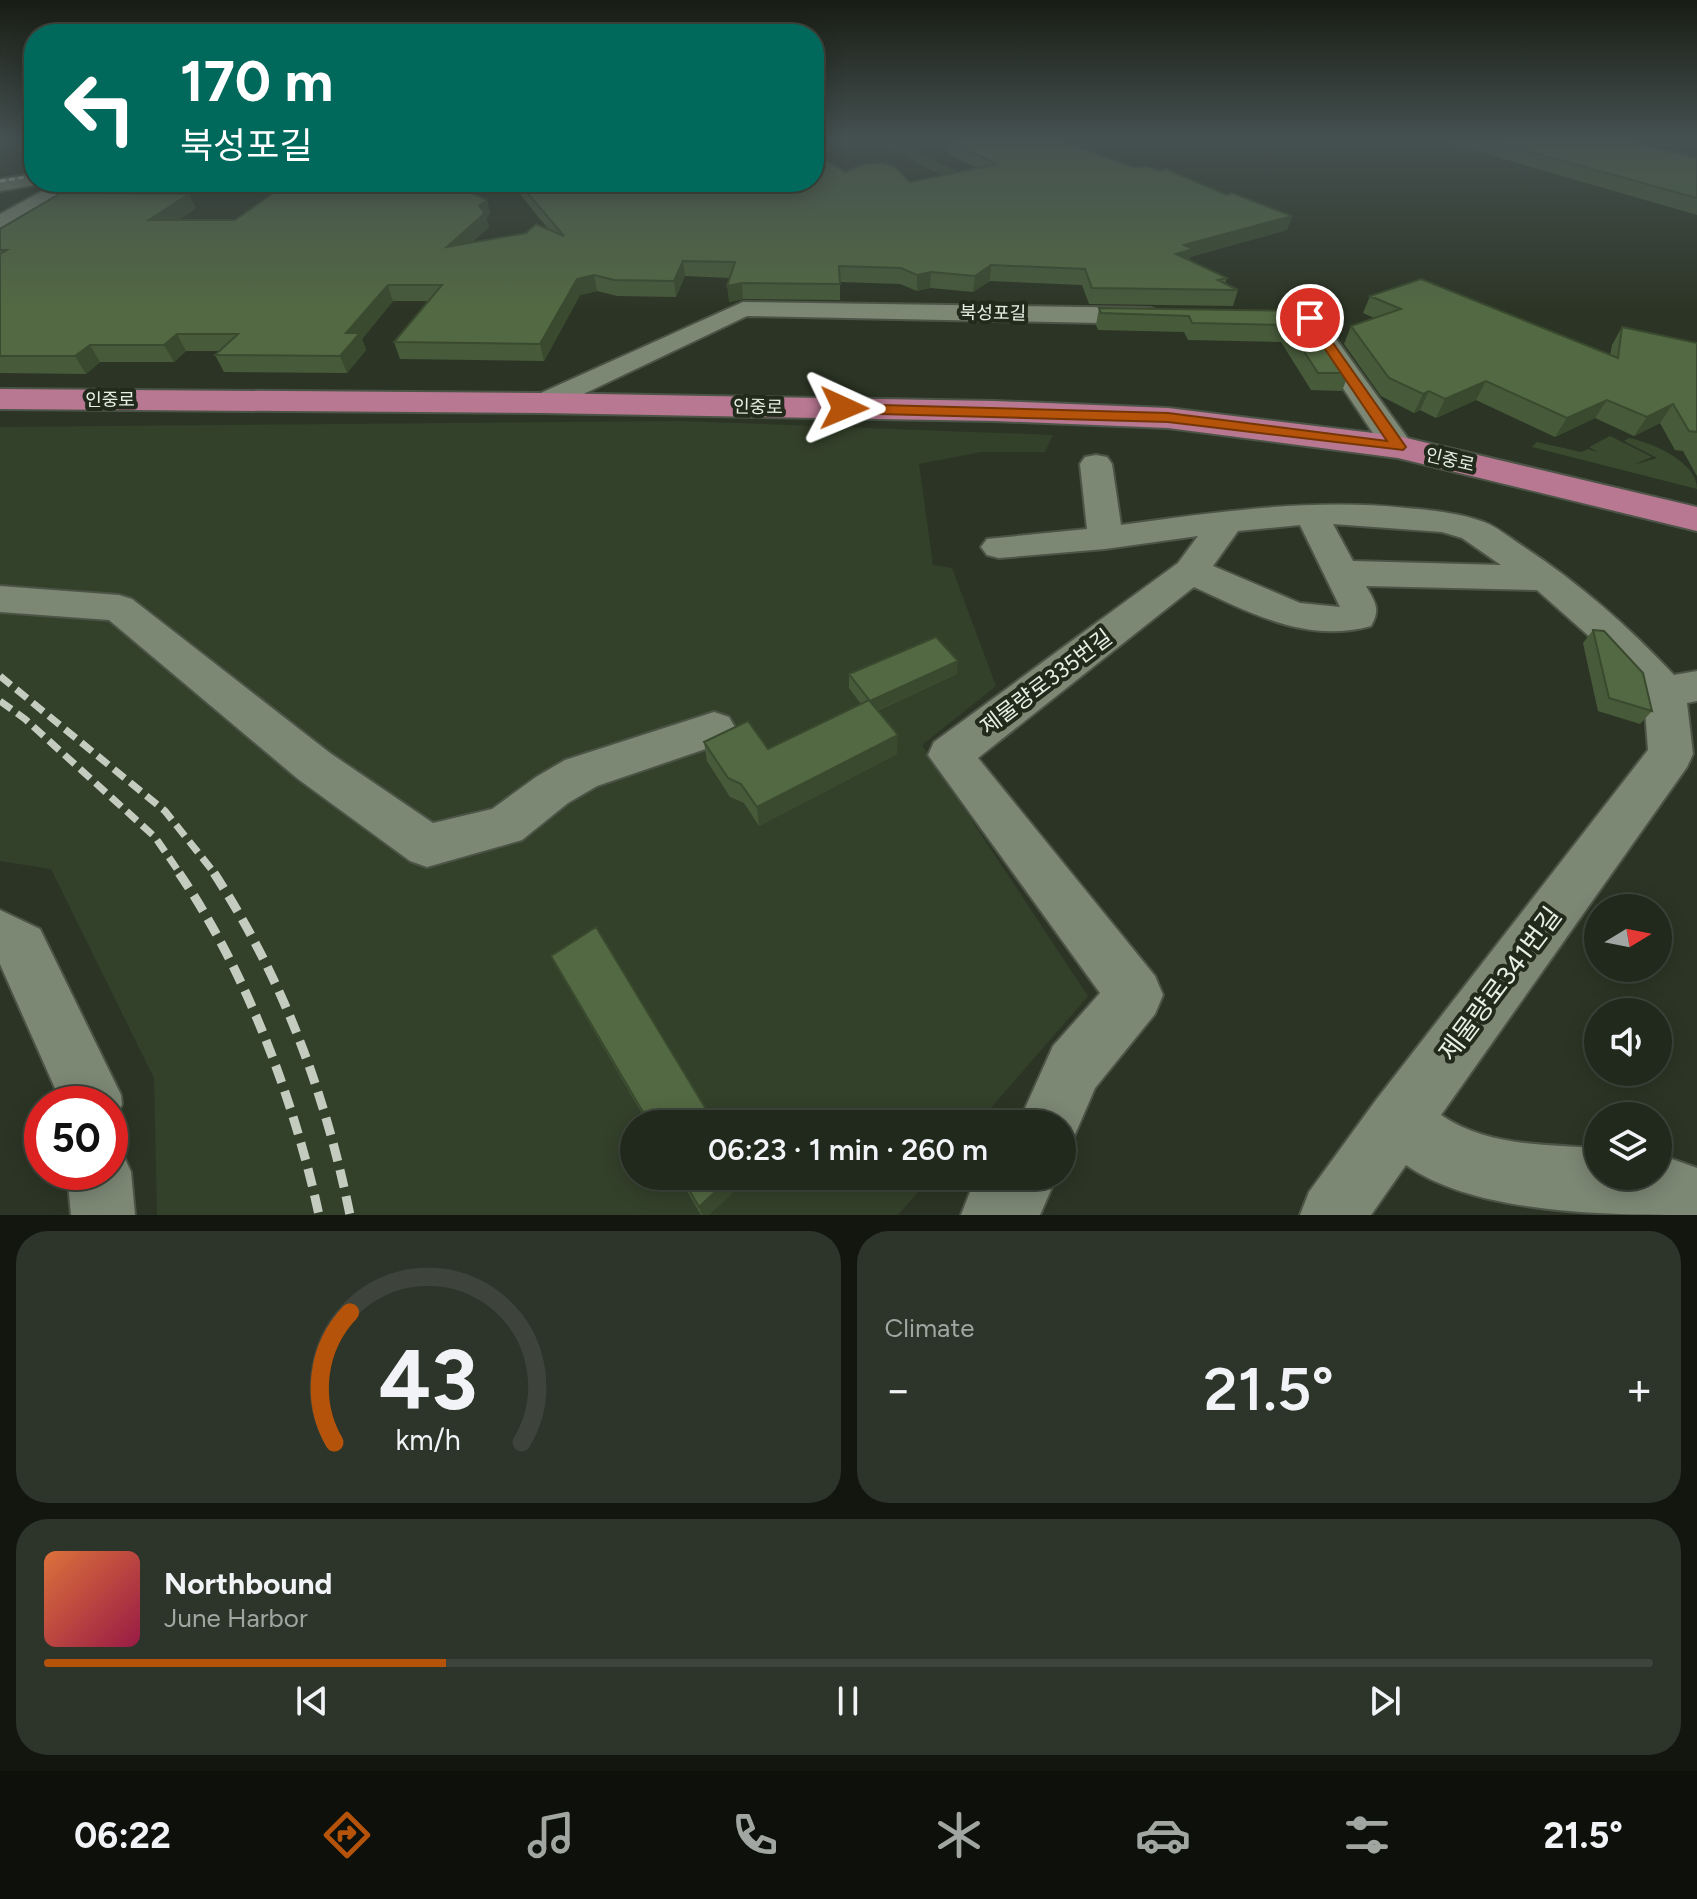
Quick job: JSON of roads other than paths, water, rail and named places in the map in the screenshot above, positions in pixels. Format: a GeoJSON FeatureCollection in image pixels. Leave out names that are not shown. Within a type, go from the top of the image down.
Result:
{"type":"FeatureCollection","features":[{"type":"Feature","properties":{"kind":"main road","name":"인중로"},"geometry":{"type":"LineString","coordinates":[[0,399],[542,403],[995,411],[1168,418],[1398,447],[1697,519]]}},
{"type":"Feature","properties":{"kind":"street"},"geometry":{"type":"LineString","coordinates":[[0,222],[46,197]]}},
{"type":"Feature","properties":{"kind":"street","name":"북성포길"},"geometry":{"type":"LineString","coordinates":[[542,403],[743,309],[1168,316]]}},
{"type":"Feature","properties":{"kind":"street"},"geometry":{"type":"LineString","coordinates":[[1294,318],[1310,318],[1398,447]]}},
{"type":"Feature","properties":{"kind":"street"},"geometry":{"type":"LineString","coordinates":[[1096,464],[1105,538]]}},
{"type":"Feature","properties":{"kind":"street"},"geometry":{"type":"LineString","coordinates":[[999,547],[1311,514],[1364,514],[1443,522],[1474,530],[1546,578],[1681,689]]}},
{"type":"Feature","properties":{"kind":"street"},"geometry":{"type":"LineString","coordinates":[[1191,571],[1306,619],[1344,622],[1357,617],[1359,608],[1311,514]]}},
{"type":"Feature","properties":{"kind":"street","name":"제물량로335번길"},"geometry":{"type":"LineString","coordinates":[[1054,1110],[1074,1067],[1135,995],[950,755],[1191,571],[1227,521]]}},
{"type":"Feature","properties":{"kind":"street"},"geometry":{"type":"LineString","coordinates":[[1342,573],[1546,578]]}},
{"type":"Feature","properties":{"kind":"street"},"geometry":{"type":"LineString","coordinates":[[0,599],[119,608],[314,766],[427,846],[505,826],[552,790],[581,773],[714,729]]}},
{"type":"Feature","properties":{"kind":"street","name":"제물량로341번길"},"geometry":{"type":"LineString","coordinates":[[1332,1215],[1671,754],[1681,689]]}},
{"type":"Feature","properties":{"kind":"street"},"geometry":{"type":"LineString","coordinates":[[0,935],[21,947],[87,1086]]}},
{"type":"Feature","properties":{"kind":"street"},"geometry":{"type":"LineString","coordinates":[[1398,1122],[1445,1155],[1492,1171],[1665,1186],[1697,1202]]}},
{"type":"Feature","properties":{"kind":"street"},"geometry":{"type":"LineString","coordinates":[[101,1190],[103,1215]]}},
{"type":"Feature","properties":{"kind":"street"},"geometry":{"type":"LineString","coordinates":[[993,1215],[1019,1190]]}},
{"type":"Feature","properties":{"kind":"railway"},"geometry":{"type":"LineString","coordinates":[[0,676],[165,811],[216,875]]}},
{"type":"Feature","properties":{"kind":"railway"},"geometry":{"type":"LineString","coordinates":[[0,701],[25,719],[155,837],[181,875]]}},
{"type":"Feature","properties":{"kind":"railway"},"geometry":{"type":"LineString","coordinates":[[179,873],[226,951],[265,1037],[296,1126],[319,1215]]}},
{"type":"Feature","properties":{"kind":"railway"},"geometry":{"type":"LineString","coordinates":[[214,873],[239,913],[281,995],[328,1125],[350,1215]]}}]}
